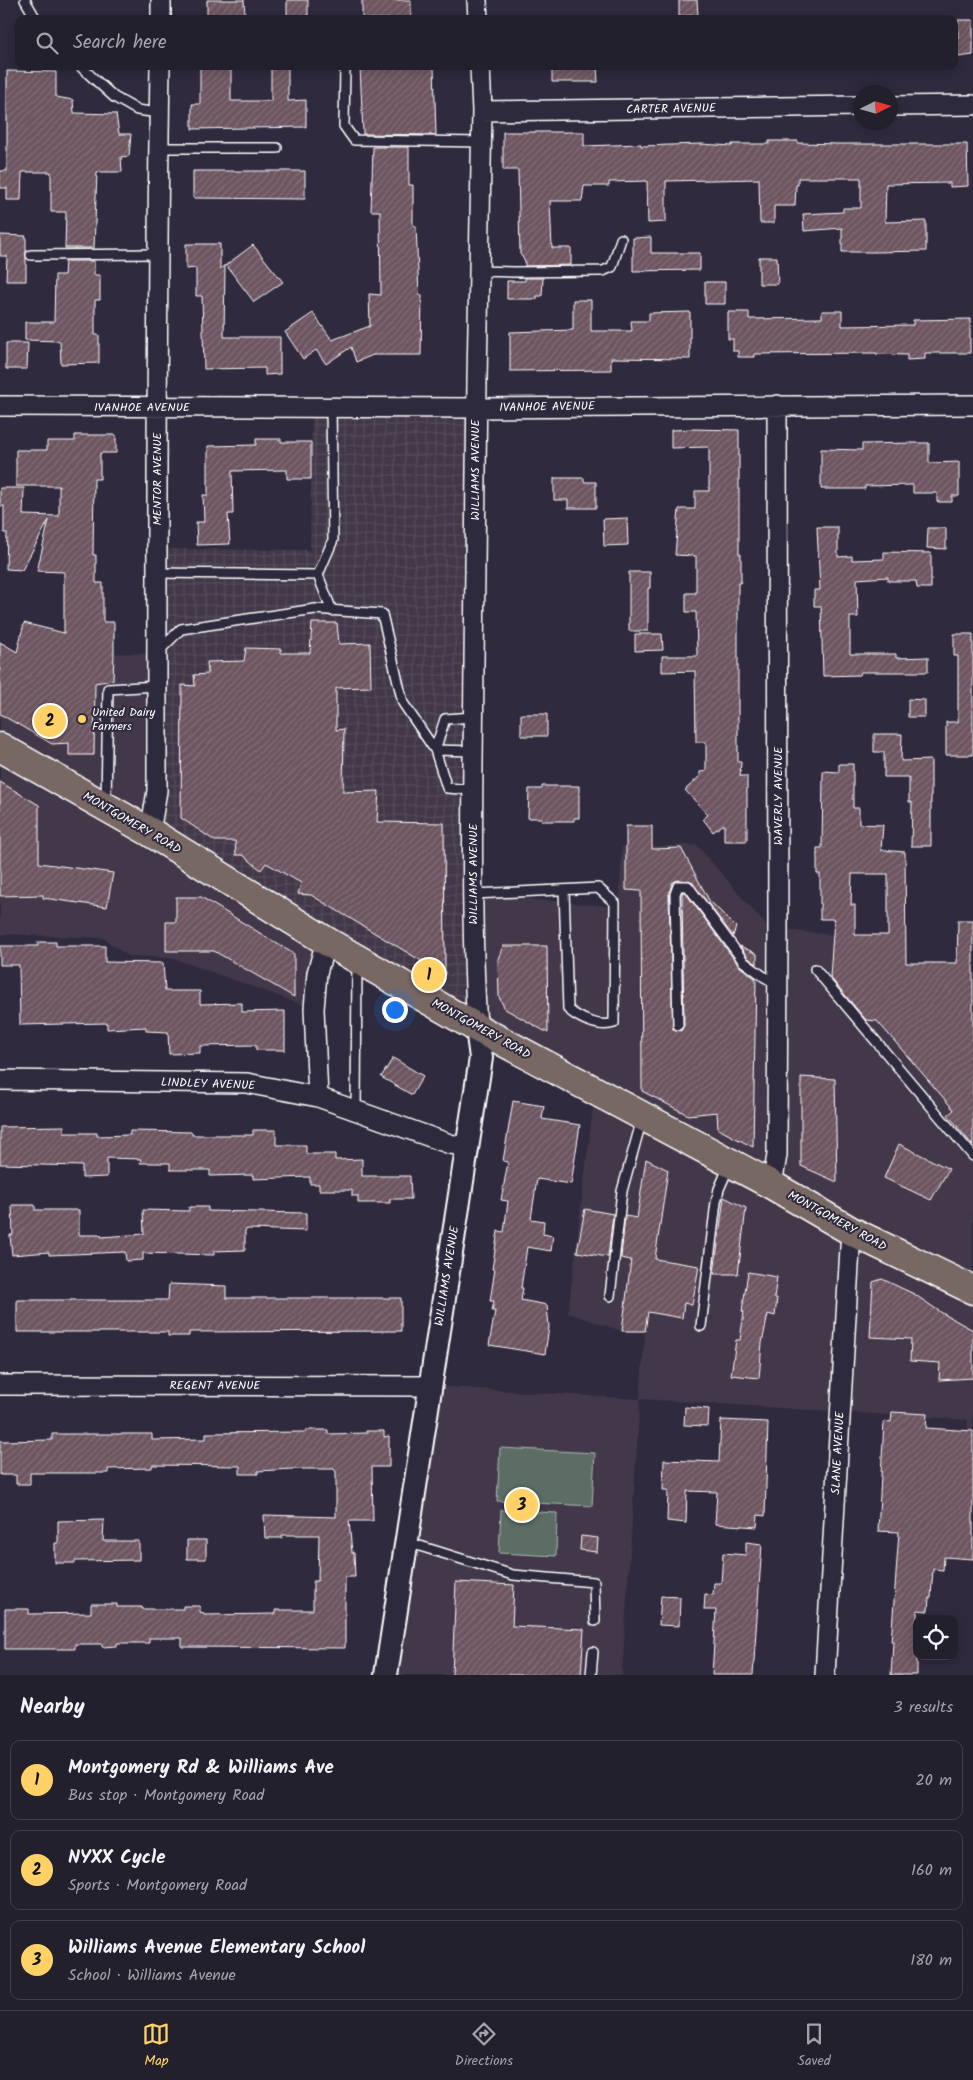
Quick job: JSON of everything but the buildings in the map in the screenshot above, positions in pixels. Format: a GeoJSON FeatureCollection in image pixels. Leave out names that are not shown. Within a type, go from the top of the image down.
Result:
{"type":"FeatureCollection","features":[{"type":"Feature","properties":{"kind":"main road","name":"MONTGOMERY ROAD"},"geometry":{"type":"LineString","coordinates":[[0,747],[150,832],[326,941],[477,1028],[731,1163],[851,1231],[973,1290]]}},
{"type":"Feature","properties":{"kind":"street"},"geometry":{"type":"LineString","coordinates":[[160,15],[161,0]]}},
{"type":"Feature","properties":{"kind":"street"},"geometry":{"type":"LineString","coordinates":[[477,0],[478,15]]}},
{"type":"Feature","properties":{"kind":"street","name":"MENTOR AVENUE"},"geometry":{"type":"LineString","coordinates":[[150,832],[157,791],[158,148],[160,70]]}},
{"type":"Feature","properties":{"kind":"street","name":"WILLIAMS AVENUE"},"geometry":{"type":"LineString","coordinates":[[386,1675],[482,1058],[477,1028],[474,973],[476,408],[482,111],[480,70]]}},
{"type":"Feature","properties":{"kind":"street"},"geometry":{"type":"LineString","coordinates":[[898,106],[973,105]]}},
{"type":"Feature","properties":{"kind":"street","name":"CARTER AVENUE"},"geometry":{"type":"LineString","coordinates":[[482,111],[853,106]]}},
{"type":"Feature","properties":{"kind":"street","name":"WAVERLY AVENUE"},"geometry":{"type":"LineString","coordinates":[[772,1186],[776,1155],[777,405]]}},
{"type":"Feature","properties":{"kind":"street","name":"IVANHOE AVENUE"},"geometry":{"type":"LineString","coordinates":[[0,406],[476,408],[973,405]]}},
{"type":"Feature","properties":{"kind":"street"},"geometry":{"type":"LineString","coordinates":[[318,1097],[314,1010],[318,973],[326,941]]}},
{"type":"Feature","properties":{"kind":"street","name":"LINDLEY AVENUE"},"geometry":{"type":"LineString","coordinates":[[0,1080],[247,1083],[318,1097],[450,1144],[467,1147]]}},
{"type":"Feature","properties":{"kind":"street","name":"SLANE AVENUE"},"geometry":{"type":"LineString","coordinates":[[825,1675],[851,1231]]}},
{"type":"Feature","properties":{"kind":"street","name":"REGENT AVENUE"},"geometry":{"type":"LineString","coordinates":[[0,1385],[431,1386]]}},
{"type":"Feature","properties":{"kind":"lane"},"geometry":{"type":"LineString","coordinates":[[25,0],[34,15]]}},
{"type":"Feature","properties":{"kind":"lane"},"geometry":{"type":"LineString","coordinates":[[84,70],[114,98],[137,110],[159,112]]}},
{"type":"Feature","properties":{"kind":"lane"},"geometry":{"type":"LineString","coordinates":[[345,70],[344,126],[354,140],[481,142]]}},
{"type":"Feature","properties":{"kind":"lane"},"geometry":{"type":"LineString","coordinates":[[158,148],[277,148]]}},
{"type":"Feature","properties":{"kind":"lane"},"geometry":{"type":"LineString","coordinates":[[478,270],[514,272],[604,271],[612,267],[621,240]]}},
{"type":"Feature","properties":{"kind":"lane"},"geometry":{"type":"LineString","coordinates":[[32,255],[158,254]]}},
{"type":"Feature","properties":{"kind":"lane"},"geometry":{"type":"LineString","coordinates":[[331,408],[333,540],[318,576],[332,611]]}},
{"type":"Feature","properties":{"kind":"lane"},"geometry":{"type":"LineString","coordinates":[[157,573],[318,576]]}},
{"type":"Feature","properties":{"kind":"lane"},"geometry":{"type":"LineString","coordinates":[[157,653],[181,629],[315,609],[382,614],[403,703],[435,750],[448,788],[474,790]]}},
{"type":"Feature","properties":{"kind":"lane"},"geometry":{"type":"LineString","coordinates":[[106,807],[108,689],[157,686]]}},
{"type":"Feature","properties":{"kind":"lane"},"geometry":{"type":"LineString","coordinates":[[435,750],[446,719],[474,717]]}},
{"type":"Feature","properties":{"kind":"lane"},"geometry":{"type":"LineString","coordinates":[[435,750],[474,751]]}},
{"type":"Feature","properties":{"kind":"lane"},"geometry":{"type":"LineString","coordinates":[[678,1025],[675,894],[678,886],[688,886],[744,962],[777,984]]}},
{"type":"Feature","properties":{"kind":"lane"},"geometry":{"type":"LineString","coordinates":[[474,894],[598,888],[615,903],[614,1023],[606,1026],[576,1016],[568,1009],[564,890]]}},
{"type":"Feature","properties":{"kind":"lane"},"geometry":{"type":"LineString","coordinates":[[356,1110],[357,959]]}},
{"type":"Feature","properties":{"kind":"lane"},"geometry":{"type":"LineString","coordinates":[[815,969],[973,1156]]}},
{"type":"Feature","properties":{"kind":"lane"},"geometry":{"type":"LineString","coordinates":[[610,1296],[622,1191],[642,1116]]}},
{"type":"Feature","properties":{"kind":"lane"},"geometry":{"type":"LineString","coordinates":[[701,1326],[716,1202],[719,1189],[731,1163]]}},
{"type":"Feature","properties":{"kind":"lane"},"geometry":{"type":"LineString","coordinates":[[407,1542],[513,1575],[594,1582],[595,1621]]}},
{"type":"Feature","properties":{"kind":"lane"},"geometry":{"type":"LineString","coordinates":[[592,1675],[593,1652]]}},
{"type":"Feature","properties":{"kind":"shaded area","name":"United Dairy Farmers"},"geometry":{"type":"Polygon","coordinates":[[[312,408],[476,408],[477,1028],[150,832],[157,549],[310,550],[312,408]]]}},
{"type":"Feature","properties":{"kind":"shaded area"},"geometry":{"type":"Polygon","coordinates":[[[0,642],[65,680],[65,654],[157,653],[326,941],[314,1009],[172,958],[128,956],[103,938],[0,934],[0,642]]]}},
{"type":"Feature","properties":{"kind":"shaded area"},"geometry":{"type":"Polygon","coordinates":[[[697,845],[777,938],[778,929],[833,935],[905,935],[907,976],[973,974],[973,1452],[967,1451],[968,1420],[640,1399],[645,1332],[622,1331],[568,1313],[595,1091],[477,1028],[474,894],[619,907],[622,847],[697,845]]]}},
{"type":"Feature","properties":{"kind":"shaded area"},"geometry":{"type":"Polygon","coordinates":[[[431,1386],[640,1399],[622,1675],[386,1675],[431,1386]]]}},
{"type":"Feature","properties":{"kind":"green space"},"geometry":{"type":"Polygon","coordinates":[[[500,1448],[595,1453],[592,1506],[497,1501],[500,1448]]]}},
{"type":"Feature","properties":{"kind":"green space"},"geometry":{"type":"Polygon","coordinates":[[[501,1510],[557,1513],[556,1556],[499,1553],[501,1510]]]}},
{"type":"Feature","properties":{"kind":"place","name":"United Dairy Farmers"},"geometry":{"type":"Point","coordinates":[82,719]}},
{"type":"Feature","properties":{"kind":"place","name":"NYXX Cycle"},"geometry":{"type":"Point","coordinates":[50,721]}},
{"type":"Feature","properties":{"kind":"place","name":"Montgomery Rd & Williams Ave"},"geometry":{"type":"Point","coordinates":[429,975]}},
{"type":"Feature","properties":{"kind":"place","name":"Williams Avenue Elementary School"},"geometry":{"type":"Point","coordinates":[522,1505]}}]}
